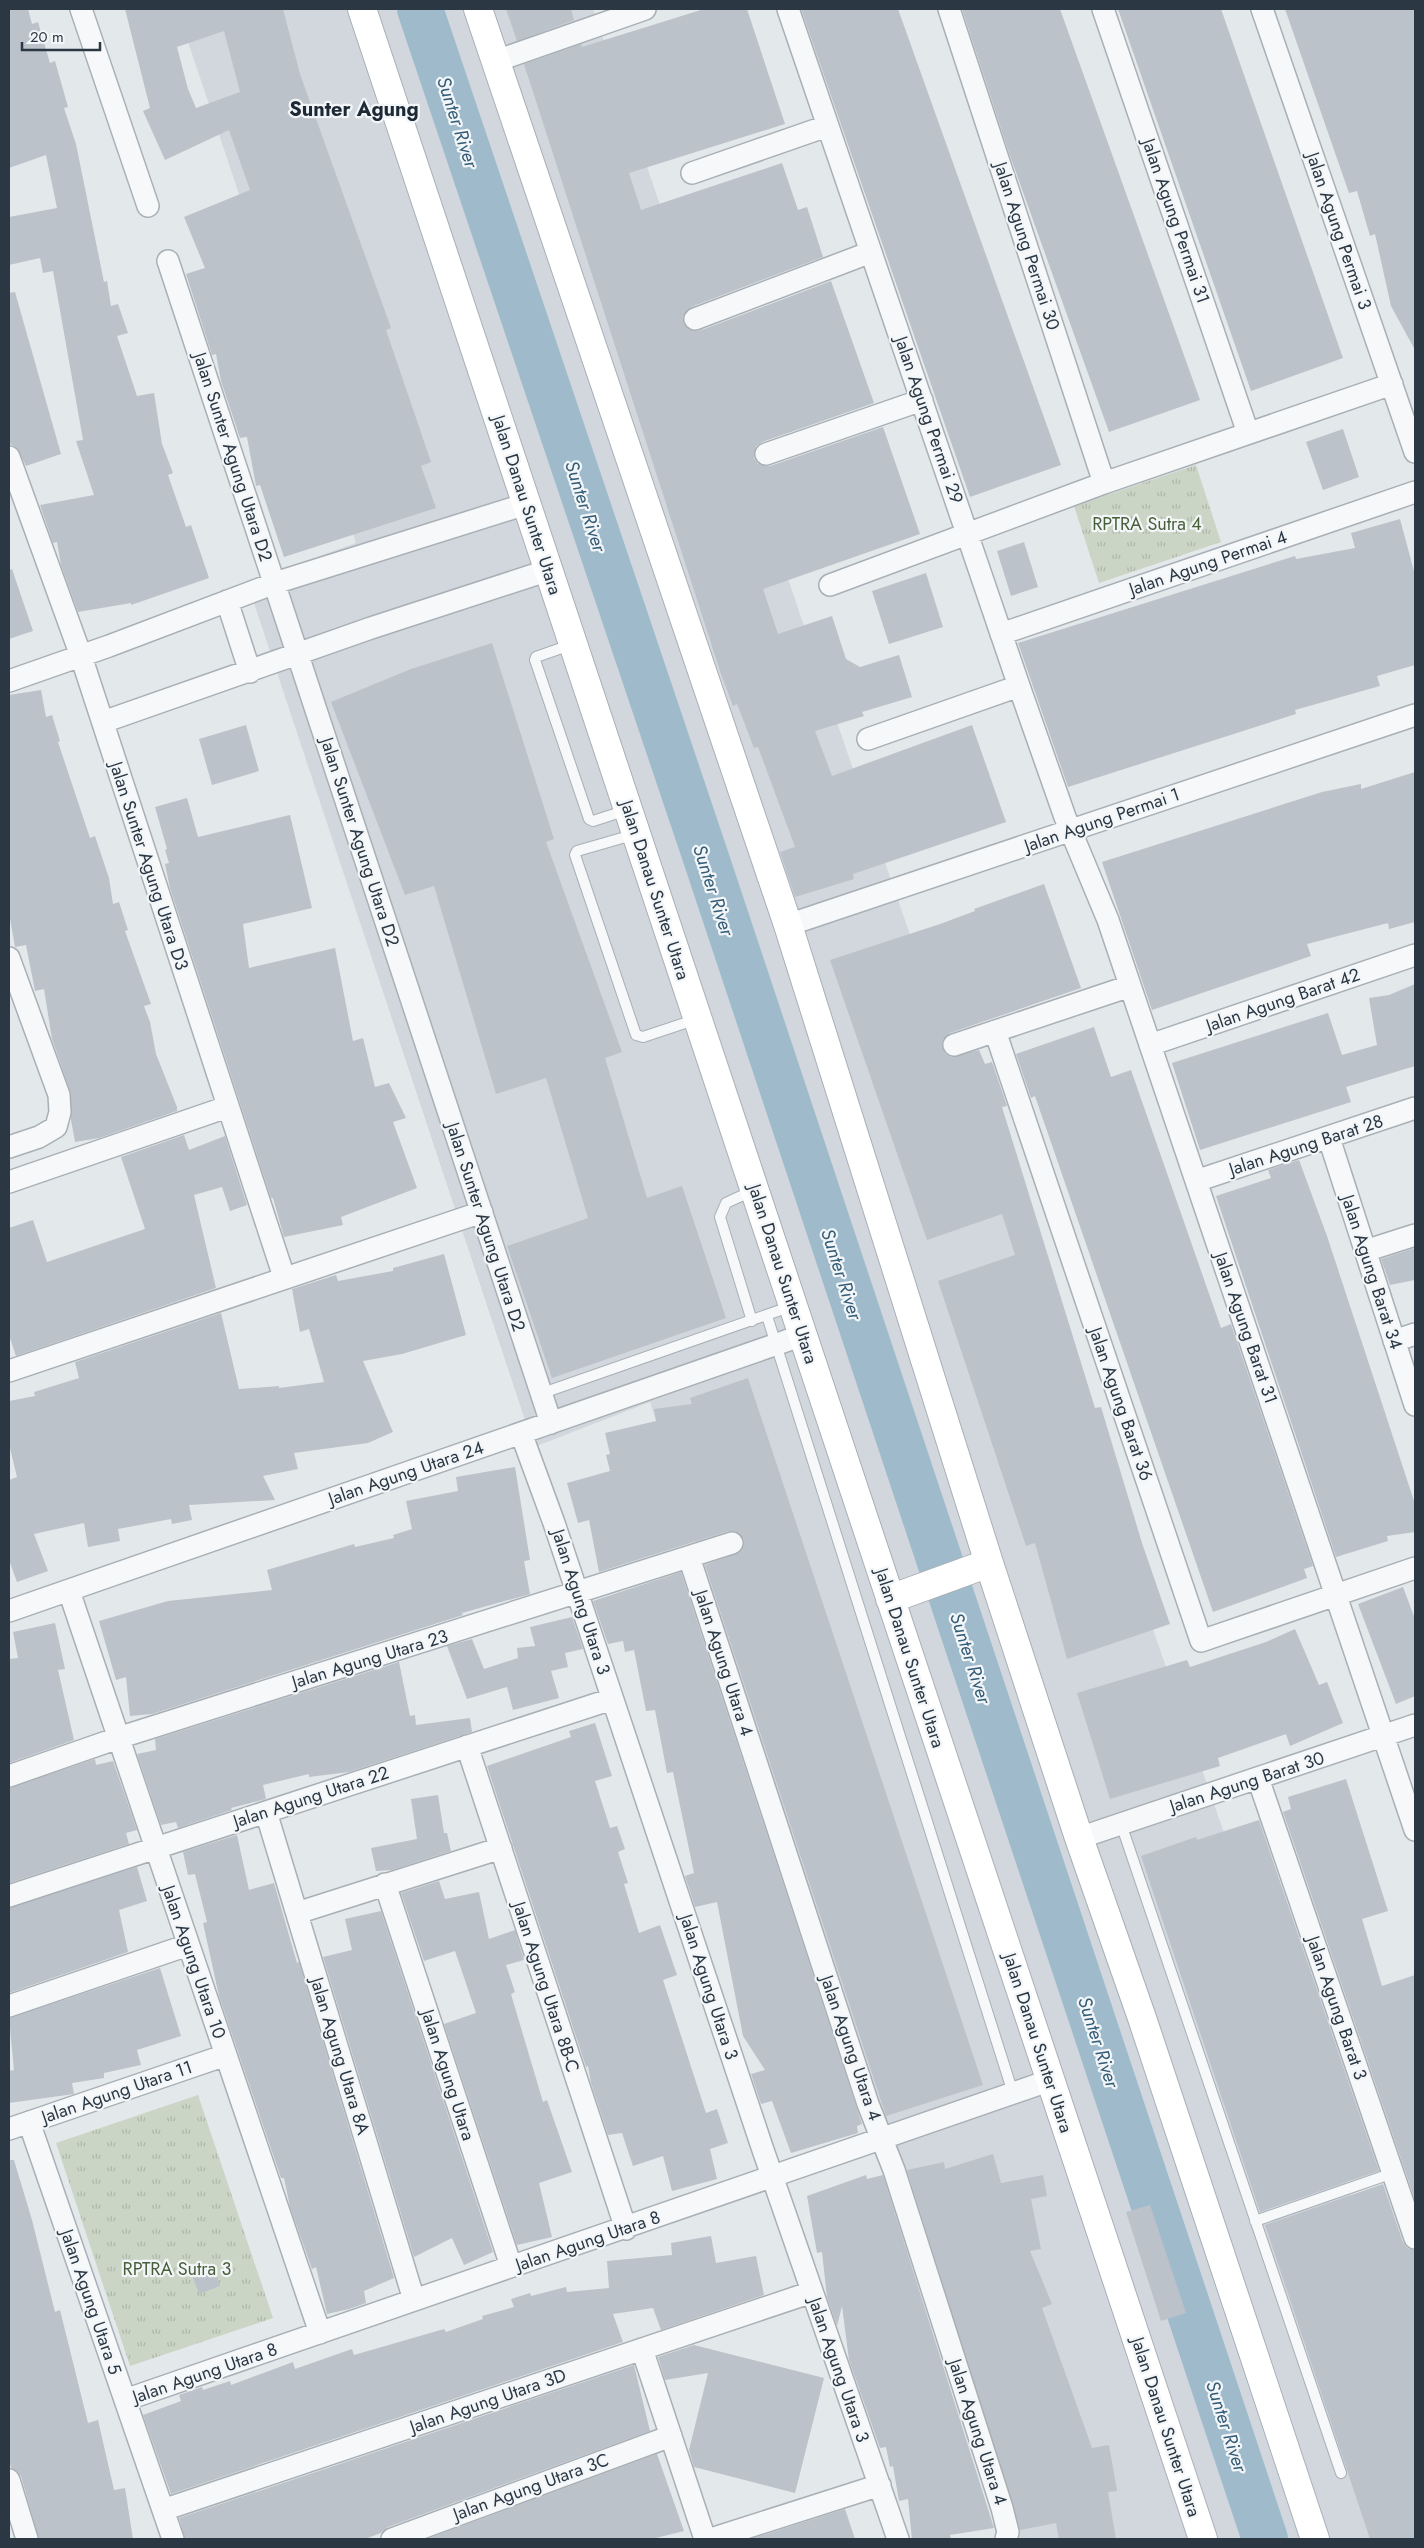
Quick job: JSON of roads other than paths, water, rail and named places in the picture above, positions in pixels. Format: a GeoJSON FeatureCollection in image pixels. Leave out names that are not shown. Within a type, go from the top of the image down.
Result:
{"type":"FeatureCollection","features":[{"type":"Feature","properties":{"kind":"main road","name":"Jalan Danau Sunter Utara"},"geometry":{"type":"LineString","coordinates":[[362,9],[793,1306],[901,1595],[1051,2080],[1203,2539]]}},
{"type":"Feature","properties":{"kind":"main road"},"geometry":{"type":"LineString","coordinates":[[478,9],[788,925],[982,1566],[1142,2018],[1315,2539]]}},
{"type":"Feature","properties":{"kind":"main road"},"geometry":{"type":"LineString","coordinates":[[901,1595],[982,1566]]}},
{"type":"Feature","properties":{"kind":"street"},"geometry":{"type":"LineString","coordinates":[[81,9],[148,206]]}},
{"type":"Feature","properties":{"kind":"street"},"geometry":{"type":"LineString","coordinates":[[496,61],[645,9]]}},
{"type":"Feature","properties":{"kind":"street","name":"Jalan Agung Permai 29"},"geometry":{"type":"LineString","coordinates":[[788,9],[968,533],[1000,634],[1070,831],[1108,920]]}},
{"type":"Feature","properties":{"kind":"street","name":"Jalan Agung Permai 30"},"geometry":{"type":"LineString","coordinates":[[949,9],[1104,483]]}},
{"type":"Feature","properties":{"kind":"street","name":"Jalan Agung Permai 31"},"geometry":{"type":"LineString","coordinates":[[1103,9],[1248,433]]}},
{"type":"Feature","properties":{"kind":"street","name":"Jalan Agung Permai 3"},"geometry":{"type":"LineString","coordinates":[[1262,9],[1415,452]]}},
{"type":"Feature","properties":{"kind":"street"},"geometry":{"type":"LineString","coordinates":[[692,173],[827,126]]}},
{"type":"Feature","properties":{"kind":"street"},"geometry":{"type":"LineString","coordinates":[[695,319],[871,252]]}},
{"type":"Feature","properties":{"kind":"street","name":"Jalan Sunter Agung Utara D2"},"geometry":{"type":"LineString","coordinates":[[168,261],[551,1423]]}},
{"type":"Feature","properties":{"kind":"street"},"geometry":{"type":"LineString","coordinates":[[830,585],[1104,483],[1392,384]]}},
{"type":"Feature","properties":{"kind":"street"},"geometry":{"type":"LineString","coordinates":[[766,454],[922,400]]}},
{"type":"Feature","properties":{"kind":"street","name":"Jalan Sunter Agung Utara D3"},"geometry":{"type":"LineString","coordinates":[[9,457],[16,505],[81,656],[284,1277]]}},
{"type":"Feature","properties":{"kind":"street","name":"Jalan Agung Permai 4"},"geometry":{"type":"LineString","coordinates":[[1000,634],[1415,492]]}},
{"type":"Feature","properties":{"kind":"street"},"geometry":{"type":"LineString","coordinates":[[9,680],[81,656],[275,583],[526,504]]}},
{"type":"Feature","properties":{"kind":"street"},"geometry":{"type":"LineString","coordinates":[[103,722],[549,570]]}},
{"type":"Feature","properties":{"kind":"street"},"geometry":{"type":"LineString","coordinates":[[228,601],[250,672]]}},
{"type":"Feature","properties":{"kind":"street"},"geometry":{"type":"LineString","coordinates":[[868,738],[1019,686]]}},
{"type":"Feature","properties":{"kind":"street","name":"Jalan Agung Permai 1"},"geometry":{"type":"LineString","coordinates":[[788,925],[1415,715]]}},
{"type":"Feature","properties":{"kind":"street","name":"Jalan Agung Barat 31"},"geometry":{"type":"LineString","coordinates":[[1108,920],[1415,1830]]}},
{"type":"Feature","properties":{"kind":"street","name":"Jalan Agung Barat 42"},"geometry":{"type":"LineString","coordinates":[[1150,1045],[1415,955]]}},
{"type":"Feature","properties":{"kind":"street"},"geometry":{"type":"LineString","coordinates":[[9,958],[59,1095],[60,1112],[56,1127],[39,1137],[9,1146]]}},
{"type":"Feature","properties":{"kind":"street"},"geometry":{"type":"LineString","coordinates":[[954,1045],[1130,986]]}},
{"type":"Feature","properties":{"kind":"street","name":"Jalan Agung Barat 36"},"geometry":{"type":"LineString","coordinates":[[995,1031],[1201,1641],[1336,1594]]}},
{"type":"Feature","properties":{"kind":"street"},"geometry":{"type":"LineString","coordinates":[[9,1182],[227,1107]]}},
{"type":"Feature","properties":{"kind":"street","name":"Jalan Agung Barat 28"},"geometry":{"type":"LineString","coordinates":[[1196,1181],[1415,1108]]}},
{"type":"Feature","properties":{"kind":"street","name":"Jalan Agung Barat 34"},"geometry":{"type":"LineString","coordinates":[[1329,1138],[1415,1405]]}},
{"type":"Feature","properties":{"kind":"street"},"geometry":{"type":"LineString","coordinates":[[9,1371],[482,1212]]}},
{"type":"Feature","properties":{"kind":"street"},"geometry":{"type":"LineString","coordinates":[[1365,1251],[1415,1235]]}},
{"type":"Feature","properties":{"kind":"street"},"geometry":{"type":"LineString","coordinates":[[1394,1341],[1415,1334]]}},
{"type":"Feature","properties":{"kind":"street","name":"Jalan Agung Utara 24"},"geometry":{"type":"LineString","coordinates":[[9,1612],[803,1335]]}},
{"type":"Feature","properties":{"kind":"street","name":"Jalan Agung Utara 3"},"geometry":{"type":"LineString","coordinates":[[521,1433],[578,1593],[772,2176],[898,2539]]}},
{"type":"Feature","properties":{"kind":"street","name":"Jalan Agung Utara 23"},"geometry":{"type":"LineString","coordinates":[[9,1776],[118,1738],[732,1543]]}},
{"type":"Feature","properties":{"kind":"street","name":"Jalan Agung Utara 4"},"geometry":{"type":"LineString","coordinates":[[689,1557],[868,2104],[882,2138],[1002,2508],[1008,2532],[1006,2539]]}},
{"type":"Feature","properties":{"kind":"street"},"geometry":{"type":"LineString","coordinates":[[1336,1594],[1415,1568]]}},
{"type":"Feature","properties":{"kind":"street","name":"Jalan Agung Utara 10"},"geometry":{"type":"LineString","coordinates":[[68,1591],[320,2334]]}},
{"type":"Feature","properties":{"kind":"street","name":"Jalan Agung Utara 22"},"geometry":{"type":"LineString","coordinates":[[9,1896],[612,1699]]}},
{"type":"Feature","properties":{"kind":"street","name":"Jalan Agung Barat 30"},"geometry":{"type":"LineString","coordinates":[[1079,1838],[1415,1725]]}},
{"type":"Feature","properties":{"kind":"street","name":"Jalan Agung Utara 8B-C"},"geometry":{"type":"LineString","coordinates":[[467,1746],[626,2229]]}},
{"type":"Feature","properties":{"kind":"street","name":"Jalan Agung Barat 3"},"geometry":{"type":"LineString","coordinates":[[1258,1778],[1415,2238]]}},
{"type":"Feature","properties":{"kind":"street","name":"Jalan Agung Utara 8A"},"geometry":{"type":"LineString","coordinates":[[266,1812],[414,2300]]}},
{"type":"Feature","properties":{"kind":"street"},"geometry":{"type":"LineString","coordinates":[[297,1913],[501,1848]]}},
{"type":"Feature","properties":{"kind":"street","name":"Jalan Agung Utara"},"geometry":{"type":"LineString","coordinates":[[385,1884],[511,2266]]}},
{"type":"Feature","properties":{"kind":"street"},"geometry":{"type":"LineString","coordinates":[[9,2006],[188,1945]]}},
{"type":"Feature","properties":{"kind":"street","name":"Jalan Agung Utara 11"},"geometry":{"type":"LineString","coordinates":[[9,2129],[226,2055]]}},
{"type":"Feature","properties":{"kind":"street","name":"Jalan Agung Utara 8"},"geometry":{"type":"LineString","coordinates":[[125,2400],[320,2334],[511,2266],[626,2229],[772,2176],[1051,2080]]}},
{"type":"Feature","properties":{"kind":"street","name":"Jalan Agung Utara 5"},"geometry":{"type":"LineString","coordinates":[[29,2122],[173,2539]]}},
{"type":"Feature","properties":{"kind":"street","name":"Jalan Agung Utara 3D"},"geometry":{"type":"LineString","coordinates":[[163,2510],[812,2292]]}},
{"type":"Feature","properties":{"kind":"street"},"geometry":{"type":"LineString","coordinates":[[642,2349],[704,2539]]}},
{"type":"Feature","properties":{"kind":"street","name":"Jalan Agung Utara 3C"},"geometry":{"type":"LineString","coordinates":[[392,2539],[671,2436]]}},
{"type":"Feature","properties":{"kind":"street"},"geometry":{"type":"LineString","coordinates":[[9,2480],[27,2539]]}},
{"type":"Feature","properties":{"kind":"street"},"geometry":{"type":"LineString","coordinates":[[711,2539],[880,2485]]}},
{"type":"Feature","properties":{"kind":"lane"},"geometry":{"type":"LineString","coordinates":[[573,644],[536,657],[535,660],[589,819],[594,821],[632,822]]}},
{"type":"Feature","properties":{"kind":"lane"},"geometry":{"type":"LineString","coordinates":[[632,822],[577,851],[575,855],[636,1035],[643,1037],[698,1019]]}},
{"type":"Feature","properties":{"kind":"lane"},"geometry":{"type":"LineString","coordinates":[[752,1322],[720,1217],[726,1203],[755,1190]]}},
{"type":"Feature","properties":{"kind":"lane"},"geometry":{"type":"LineString","coordinates":[[540,1394],[752,1322],[793,1306]]}},
{"type":"Feature","properties":{"kind":"lane"},"geometry":{"type":"LineString","coordinates":[[766,1316],[1013,2093]]}},
{"type":"Feature","properties":{"kind":"lane"},"geometry":{"type":"LineString","coordinates":[[1121,1824],[1341,2473]]}},
{"type":"Feature","properties":{"kind":"lane"},"geometry":{"type":"LineString","coordinates":[[1255,2221],[1393,2173]]}},
{"type":"Feature","properties":{"kind":"waterway","name":"Sunter River"},"geometry":{"type":"LineString","coordinates":[[420,9],[706,858],[1265,2539]]}},
{"type":"Feature","properties":{"kind":"district","name":"Sunter Agung"},"geometry":{"type":"Point","coordinates":[354,109]}},
{"type":"Feature","properties":{"kind":"park label","name":"RPTRA Sutra 4"},"geometry":{"type":"Point","coordinates":[1147,524]}},
{"type":"Feature","properties":{"kind":"park label","name":"RPTRA Sutra 3"},"geometry":{"type":"Point","coordinates":[177,2269]}}]}
